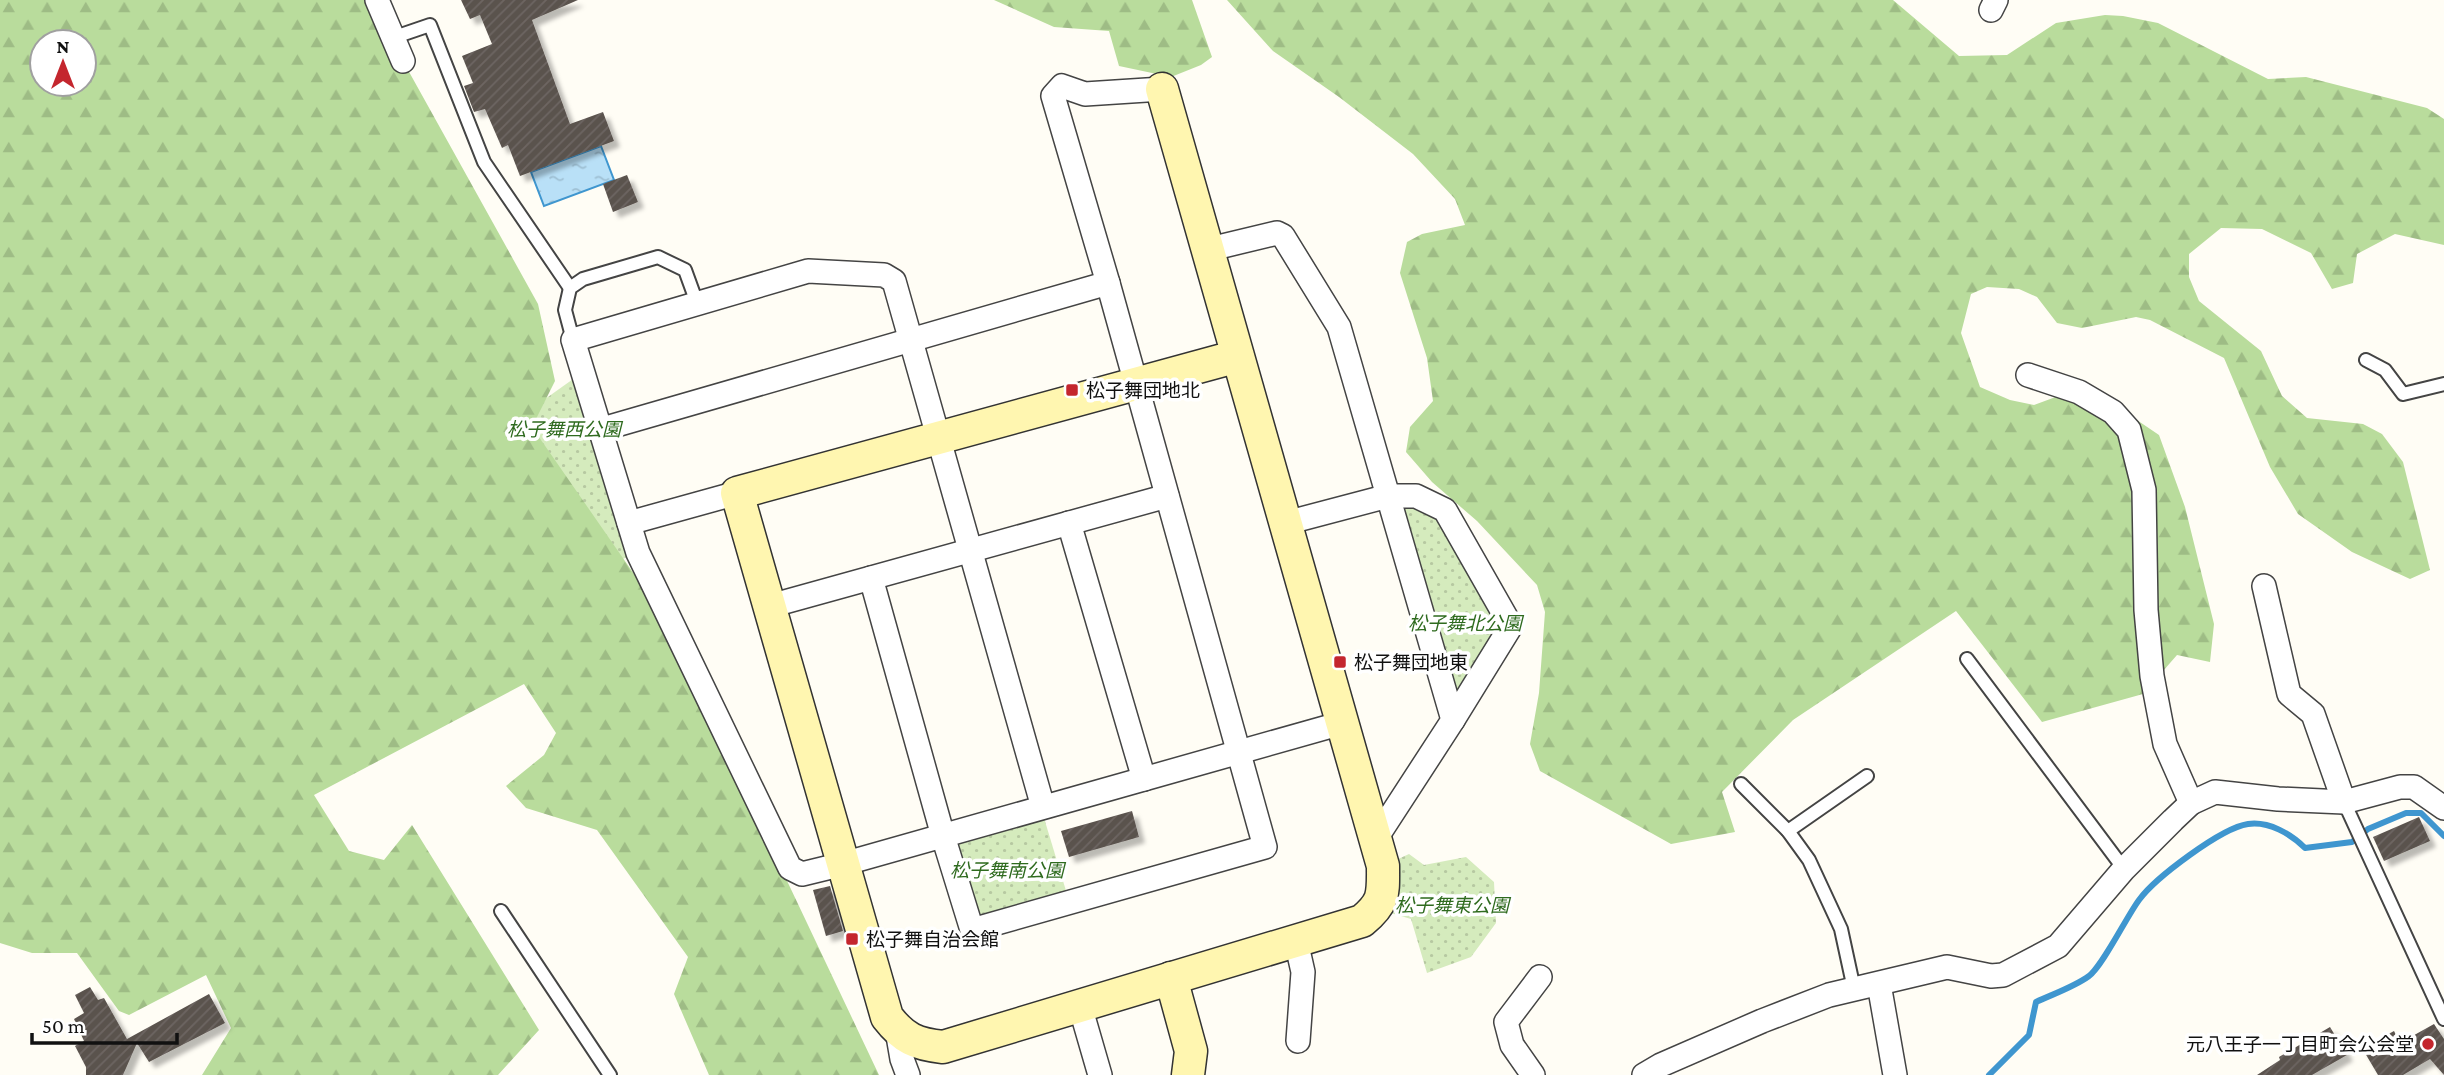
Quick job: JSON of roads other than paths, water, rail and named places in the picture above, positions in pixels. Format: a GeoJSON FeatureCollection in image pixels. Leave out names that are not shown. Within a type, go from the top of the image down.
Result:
{"type":"FeatureCollection","features":[{"type":"Feature","properties":{"kind":"street"},"geometry":{"type":"LineString","coordinates":[[376,0],[403,61]]}},
{"type":"Feature","properties":{"kind":"street"},"geometry":{"type":"LineString","coordinates":[[737,494],[887,1017],[897,1030],[913,1041],[943,1047],[1363,921],[1377,909],[1383,891],[1382,866],[1162,89],[1085,94],[1062,86],[1053,96],[1137,384],[1265,847],[972,930],[871,578]]}},
{"type":"Feature","properties":{"kind":"street"},"geometry":{"type":"LineString","coordinates":[[1206,250],[1277,233],[1283,236],[1339,327],[1452,720]]}},
{"type":"Feature","properties":{"kind":"street"},"geometry":{"type":"LineString","coordinates":[[1043,807],[894,281],[884,275],[808,271],[573,341],[638,554],[790,868],[802,874],[843,864],[1342,723]]}},
{"type":"Feature","properties":{"kind":"street"},"geometry":{"type":"LineString","coordinates":[[599,430],[1108,283]]}},
{"type":"Feature","properties":{"kind":"street"},"geometry":{"type":"LineString","coordinates":[[629,523],[1238,356]]}},
{"type":"Feature","properties":{"kind":"street"},"geometry":{"type":"LineString","coordinates":[[2028,375],[2079,392],[2113,412],[2129,430],[2144,490],[2146,610],[2152,676],[2165,744],[2191,803]]}},
{"type":"Feature","properties":{"kind":"street"},"geometry":{"type":"LineString","coordinates":[[770,606],[1167,496]]}},
{"type":"Feature","properties":{"kind":"street"},"geometry":{"type":"LineString","coordinates":[[1286,523],[1388,496],[1416,496],[1445,510],[1511,626],[1375,840]]}},
{"type":"Feature","properties":{"kind":"street"},"geometry":{"type":"LineString","coordinates":[[1069,523],[1144,779]]}},
{"type":"Feature","properties":{"kind":"street"},"geometry":{"type":"LineString","coordinates":[[2264,586],[2289,694],[2313,714],[2344,802]]}},
{"type":"Feature","properties":{"kind":"street"},"geometry":{"type":"LineString","coordinates":[[1659,1072],[1762,1021],[1829,995],[1947,967],[1990,976],[2003,975],[2058,946],[2123,869],[2191,803],[2215,792],[2278,799],[2344,802],[2400,788],[2414,788],[2444,808]]}},
{"type":"Feature","properties":{"kind":"street"},"geometry":{"type":"LineString","coordinates":[[1296,941],[1303,972],[1298,1041]]}},
{"type":"Feature","properties":{"kind":"street"},"geometry":{"type":"LineString","coordinates":[[1533,1075],[1512,1045],[1506,1022],[1540,976]]}},
{"type":"Feature","properties":{"kind":"street"},"geometry":{"type":"LineString","coordinates":[[1171,978],[1191,1051],[1188,1075]]}},
{"type":"Feature","properties":{"kind":"street"},"geometry":{"type":"LineString","coordinates":[[1879,984],[1895,1075]]}},
{"type":"Feature","properties":{"kind":"street"},"geometry":{"type":"LineString","coordinates":[[1080,1006],[1100,1075]]}},
{"type":"Feature","properties":{"kind":"street"},"geometry":{"type":"LineString","coordinates":[[897,1030],[908,1075]]}},
{"type":"Feature","properties":{"kind":"lane"},"geometry":{"type":"LineString","coordinates":[[392,38],[430,25],[484,162],[570,288]]}},
{"type":"Feature","properties":{"kind":"lane"},"geometry":{"type":"LineString","coordinates":[[573,341],[565,310],[570,288],[583,279],[658,257],[685,270],[697,303]]}},
{"type":"Feature","properties":{"kind":"lane"},"geometry":{"type":"LineString","coordinates":[[2366,360],[2385,370],[2403,394],[2444,384]]}},
{"type":"Feature","properties":{"kind":"lane"},"geometry":{"type":"LineString","coordinates":[[1967,659],[2123,869]]}},
{"type":"Feature","properties":{"kind":"lane"},"geometry":{"type":"LineString","coordinates":[[1788,831],[1867,776]]}},
{"type":"Feature","properties":{"kind":"lane"},"geometry":{"type":"LineString","coordinates":[[1741,784],[1788,831],[1809,860],[1841,929],[1854,989]]}},
{"type":"Feature","properties":{"kind":"lane"},"geometry":{"type":"LineString","coordinates":[[2344,802],[2444,1019]]}},
{"type":"Feature","properties":{"kind":"lane"},"geometry":{"type":"LineString","coordinates":[[501,911],[610,1075]]}},
{"type":"Feature","properties":{"kind":"water"},"geometry":{"type":"Polygon","coordinates":[[[601,146],[614,180],[544,206],[531,172],[601,146]]]}},
{"type":"Feature","properties":{"kind":"waterway"},"geometry":{"type":"LineString","coordinates":[[1989,1075],[2029,1035],[2036,1002],[2089,976],[2101,963],[2134,907],[2147,891],[2189,855],[2222,834],[2248,824],[2264,825],[2286,833],[2305,848],[2352,842],[2368,829],[2406,813],[2421,813],[2444,836]]}},
{"type":"Feature","properties":{"kind":"place","name":"松子舞団地北"},"geometry":{"type":"Point","coordinates":[1072,390]}},
{"type":"Feature","properties":{"kind":"place","name":"松子舞団地東"},"geometry":{"type":"Point","coordinates":[1340,662]}},
{"type":"Feature","properties":{"kind":"place","name":"松子舞自治会館"},"geometry":{"type":"Point","coordinates":[852,939]}},
{"type":"Feature","properties":{"kind":"place","name":"元八王子一丁目町会公会堂"},"geometry":{"type":"Point","coordinates":[2428,1044]}},
{"type":"Feature","properties":{"kind":"park label","name":"松子舞西公園"},"geometry":{"type":"Point","coordinates":[564,429]}},
{"type":"Feature","properties":{"kind":"park label","name":"松子舞北公園"},"geometry":{"type":"Point","coordinates":[1465,623]}},
{"type":"Feature","properties":{"kind":"park label","name":"松子舞南公園"},"geometry":{"type":"Point","coordinates":[1007,870]}},
{"type":"Feature","properties":{"kind":"park label","name":"松子舞東公園"},"geometry":{"type":"Point","coordinates":[1452,905]}}]}
